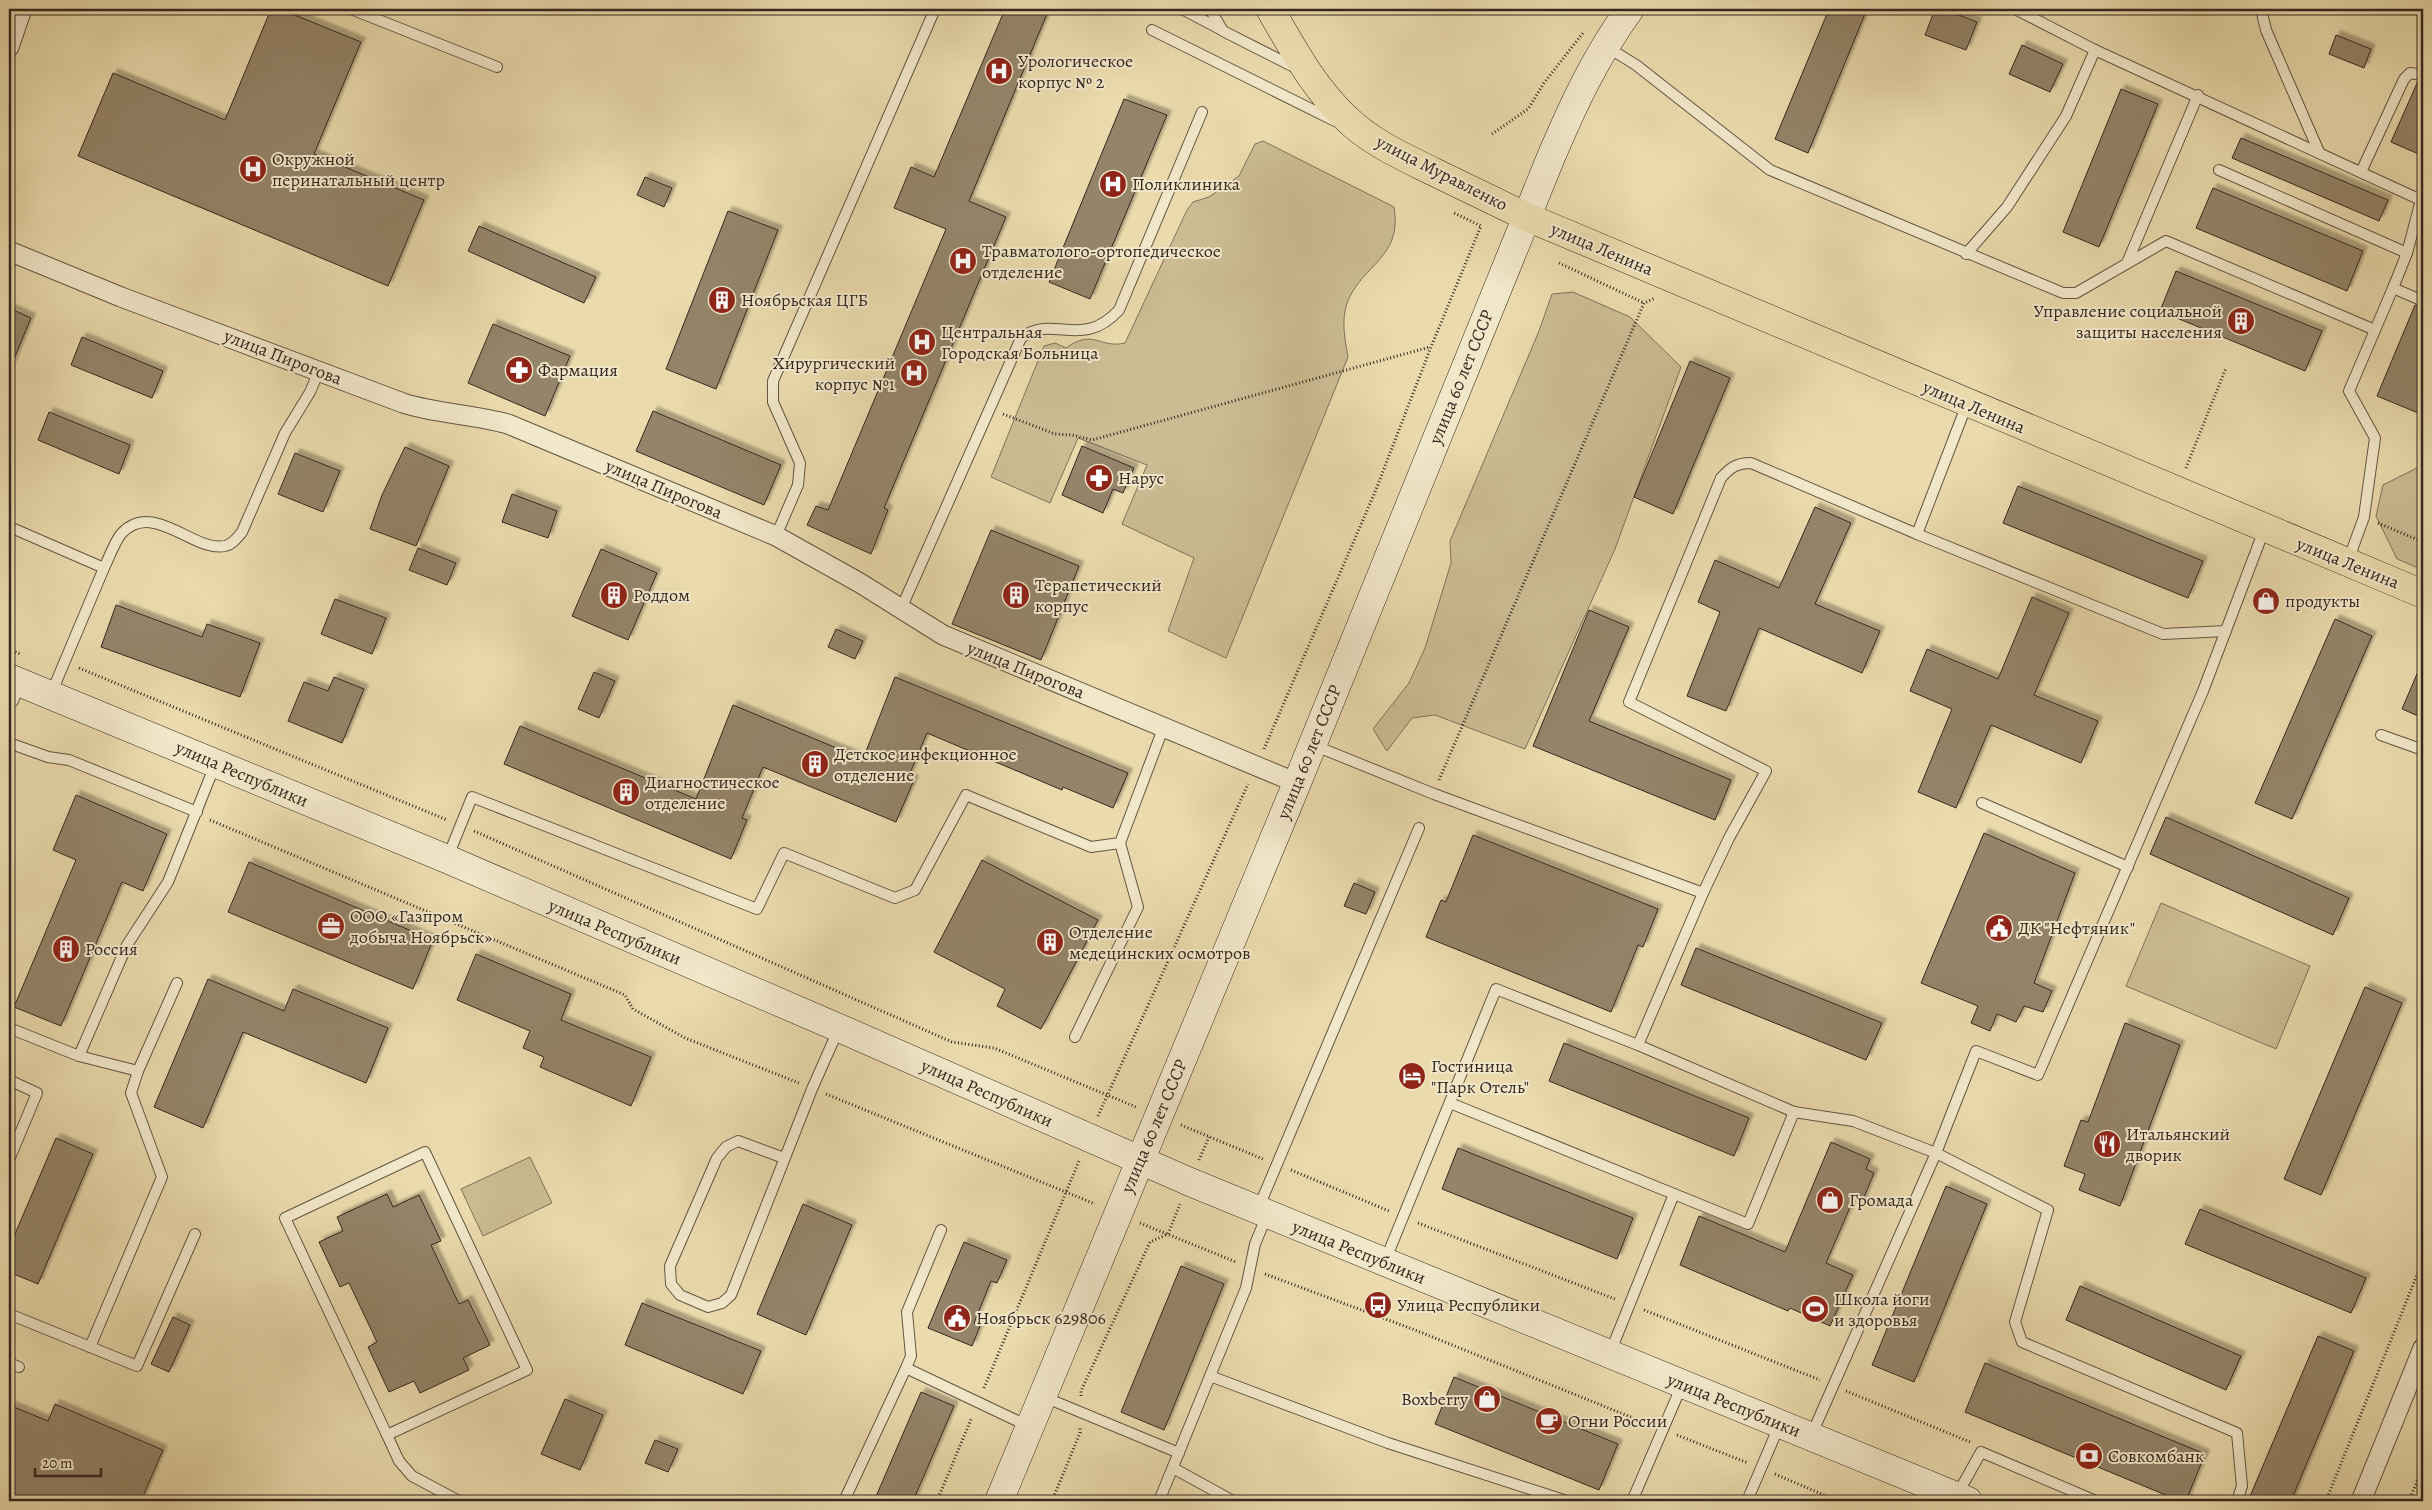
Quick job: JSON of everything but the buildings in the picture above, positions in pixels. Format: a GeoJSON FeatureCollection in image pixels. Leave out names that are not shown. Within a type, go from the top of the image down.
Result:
{"type":"FeatureCollection","features":[{"type":"Feature","properties":{"kind":"main road","name":"улица Муравленко"},"geometry":{"type":"LineString","coordinates":[[1276,11],[1308,74],[1347,120],[1376,141],[1527,217]]}},
{"type":"Feature","properties":{"kind":"main road","name":"улица Ленина"},"geometry":{"type":"LineString","coordinates":[[1527,217],[2264,529],[2423,594]]}},
{"type":"Feature","properties":{"kind":"street"},"geometry":{"type":"LineString","coordinates":[[9,47],[22,9]]}},
{"type":"Feature","properties":{"kind":"street","name":"улица 60 лет СССР"},"geometry":{"type":"LineString","coordinates":[[999,1501],[1297,783],[1576,98],[1594,38],[1630,9]]}},
{"type":"Feature","properties":{"kind":"street","name":"улица Пирогова"},"geometry":{"type":"LineString","coordinates":[[9,252],[121,297],[422,409],[484,417],[508,424],[776,536],[860,583],[943,636],[1164,726],[1297,783]]}},
{"type":"Feature","properties":{"kind":"street","name":"улица Республики"},"geometry":{"type":"LineString","coordinates":[[15,679],[447,859],[839,1028],[1140,1161],[1962,1499]]}},
{"type":"Feature","properties":{"kind":"street"},"geometry":{"type":"LineString","coordinates":[[2361,1501],[2423,1348]]}},
{"type":"Feature","properties":{"kind":"lane"},"geometry":{"type":"LineString","coordinates":[[351,9],[497,67]]}},
{"type":"Feature","properties":{"kind":"lane"},"geometry":{"type":"LineString","coordinates":[[776,536],[798,485],[800,463],[773,402],[773,381],[935,9]]}},
{"type":"Feature","properties":{"kind":"lane"},"geometry":{"type":"LineString","coordinates":[[1182,9],[1308,74]]}},
{"type":"Feature","properties":{"kind":"lane"},"geometry":{"type":"LineString","coordinates":[[1210,9],[1223,31]]}},
{"type":"Feature","properties":{"kind":"lane"},"geometry":{"type":"LineString","coordinates":[[2015,9],[2095,50],[2422,200],[2407,253],[2349,391],[2374,438],[2364,517],[2348,562]]}},
{"type":"Feature","properties":{"kind":"lane"},"geometry":{"type":"LineString","coordinates":[[2261,9],[2266,30],[2319,152]]}},
{"type":"Feature","properties":{"kind":"lane"},"geometry":{"type":"LineString","coordinates":[[1152,30],[1376,141]]}},
{"type":"Feature","properties":{"kind":"lane"},"geometry":{"type":"LineString","coordinates":[[1594,38],[1636,65],[1770,170],[2063,294],[2076,294],[2166,241],[2375,330]]}},
{"type":"Feature","properties":{"kind":"lane"},"geometry":{"type":"LineString","coordinates":[[1966,254],[2007,207],[2066,116],[2095,50]]}},
{"type":"Feature","properties":{"kind":"lane"},"geometry":{"type":"LineString","coordinates":[[2361,172],[2404,79],[2410,73],[2423,75]]}},
{"type":"Feature","properties":{"kind":"lane"},"geometry":{"type":"LineString","coordinates":[[2127,263],[2198,96]]}},
{"type":"Feature","properties":{"kind":"lane"},"geometry":{"type":"LineString","coordinates":[[902,609],[988,408],[1021,338],[1032,329],[1048,328],[1076,332],[1092,329],[1110,320],[1119,310],[1202,112]]}},
{"type":"Feature","properties":{"kind":"lane"},"geometry":{"type":"LineString","coordinates":[[2219,170],[2407,253]]}},
{"type":"Feature","properties":{"kind":"lane"},"geometry":{"type":"LineString","coordinates":[[2393,288],[2423,301]]}},
{"type":"Feature","properties":{"kind":"lane"},"geometry":{"type":"LineString","coordinates":[[51,695],[104,568],[120,536],[129,527],[139,523],[152,522],[212,545],[223,547],[233,543],[242,532],[285,434],[310,392],[319,371]]}},
{"type":"Feature","properties":{"kind":"lane"},"geometry":{"type":"LineString","coordinates":[[1917,534],[1967,404]]}},
{"type":"Feature","properties":{"kind":"lane"},"geometry":{"type":"LineString","coordinates":[[1638,1045],[1729,838],[1766,771],[1629,702],[1721,478],[1730,468],[1741,463],[1751,463],[1917,534],[2163,634],[2226,631]]}},
{"type":"Feature","properties":{"kind":"lane"},"geometry":{"type":"LineString","coordinates":[[12,528],[104,568]]}},
{"type":"Feature","properties":{"kind":"lane"},"geometry":{"type":"LineString","coordinates":[[1811,1436],[1936,1153],[1976,1051],[2038,1075],[2204,691],[2264,529]]}},
{"type":"Feature","properties":{"kind":"lane"},"geometry":{"type":"LineString","coordinates":[[1075,1037],[1138,907],[1120,843],[1164,726]]}},
{"type":"Feature","properties":{"kind":"lane"},"geometry":{"type":"LineString","coordinates":[[2381,735],[2423,750]]}},
{"type":"Feature","properties":{"kind":"lane"},"geometry":{"type":"LineString","coordinates":[[9,743],[48,757],[69,760],[197,812]]}},
{"type":"Feature","properties":{"kind":"lane"},"geometry":{"type":"LineString","coordinates":[[1312,744],[1434,794],[1703,894]]}},
{"type":"Feature","properties":{"kind":"lane"},"geometry":{"type":"LineString","coordinates":[[79,1056],[127,945],[168,882],[216,763]]}},
{"type":"Feature","properties":{"kind":"lane"},"geometry":{"type":"LineString","coordinates":[[447,859],[472,797],[757,909],[784,853],[895,898],[915,890],[966,796],[1091,847],[1120,843]]}},
{"type":"Feature","properties":{"kind":"lane"},"geometry":{"type":"LineString","coordinates":[[1982,803],[2128,866]]}},
{"type":"Feature","properties":{"kind":"lane"},"geometry":{"type":"LineString","coordinates":[[1159,1501],[1246,1288],[1262,1212],[1419,828]]}},
{"type":"Feature","properties":{"kind":"lane"},"geometry":{"type":"LineString","coordinates":[[90,1346],[162,1177],[131,1093],[138,1071],[177,983]]}},
{"type":"Feature","properties":{"kind":"lane"},"geometry":{"type":"LineString","coordinates":[[1385,1262],[1496,989],[1638,1045],[1794,1112],[1854,1121],[1936,1153],[2048,1210],[2015,1322],[2022,1342],[2237,1433],[2242,1486],[2237,1501]]}},
{"type":"Feature","properties":{"kind":"lane"},"geometry":{"type":"LineString","coordinates":[[9,1028],[79,1056],[138,1071]]}},
{"type":"Feature","properties":{"kind":"lane"},"geometry":{"type":"LineString","coordinates":[[784,1158],[738,1141],[726,1147],[717,1158],[670,1266],[671,1284],[680,1295],[708,1307],[722,1304],[731,1295],[784,1158],[839,1028]]}},
{"type":"Feature","properties":{"kind":"lane"},"geometry":{"type":"LineString","coordinates":[[9,1080],[38,1093],[9,1160]]}},
{"type":"Feature","properties":{"kind":"lane"},"geometry":{"type":"LineString","coordinates":[[1450,1103],[1748,1224],[1794,1112]]}},
{"type":"Feature","properties":{"kind":"lane"},"geometry":{"type":"LineString","coordinates":[[387,1435],[526,1370],[425,1152],[285,1218],[399,1461],[412,1476],[459,1501]]}},
{"type":"Feature","properties":{"kind":"lane"},"geometry":{"type":"LineString","coordinates":[[1609,1354],[1674,1194]]}},
{"type":"Feature","properties":{"kind":"lane"},"geometry":{"type":"LineString","coordinates":[[844,1501],[911,1356],[907,1312],[941,1230]]}},
{"type":"Feature","properties":{"kind":"lane"},"geometry":{"type":"LineString","coordinates":[[9,1314],[137,1366],[196,1234]]}},
{"type":"Feature","properties":{"kind":"lane"},"geometry":{"type":"LineString","coordinates":[[9,1362],[19,1367]]}},
{"type":"Feature","properties":{"kind":"lane"},"geometry":{"type":"LineString","coordinates":[[906,1368],[1029,1426]]}},
{"type":"Feature","properties":{"kind":"lane"},"geometry":{"type":"LineString","coordinates":[[1210,1376],[1388,1443],[1567,1501]]}},
{"type":"Feature","properties":{"kind":"lane"},"geometry":{"type":"LineString","coordinates":[[1632,1501],[1682,1384]]}},
{"type":"Feature","properties":{"kind":"lane"},"geometry":{"type":"LineString","coordinates":[[1042,1396],[1179,1453]]}},
{"type":"Feature","properties":{"kind":"lane"},"geometry":{"type":"LineString","coordinates":[[1747,1501],[1763,1468],[1779,1425]]}},
{"type":"Feature","properties":{"kind":"lane"},"geometry":{"type":"LineString","coordinates":[[1962,1499],[1981,1452],[2096,1501]]}},
{"type":"Feature","properties":{"kind":"lane"},"geometry":{"type":"LineString","coordinates":[[1173,1468],[1233,1501]]}},
{"type":"Feature","properties":{"kind":"path"},"geometry":{"type":"LineString","coordinates":[[1492,134],[1528,109],[1544,83],[1594,38]]}},
{"type":"Feature","properties":{"kind":"path"},"geometry":{"type":"LineString","coordinates":[[62,668],[79,668],[460,825],[952,1042],[994,1048],[1107,1095],[1256,765],[1375,492],[1430,347],[1481,226],[1454,212]]}},
{"type":"Feature","properties":{"kind":"path"},"geometry":{"type":"LineString","coordinates":[[1559,263],[1644,303]]}},
{"type":"Feature","properties":{"kind":"path"},"geometry":{"type":"LineString","coordinates":[[988,408],[1055,434],[1072,434],[1092,440],[1430,347]]}},
{"type":"Feature","properties":{"kind":"path"},"geometry":{"type":"LineString","coordinates":[[2177,492],[2226,368]]}},
{"type":"Feature","properties":{"kind":"path"},"geometry":{"type":"LineString","coordinates":[[2364,517],[2423,542]]}},
{"type":"Feature","properties":{"kind":"path"},"geometry":{"type":"LineString","coordinates":[[9,649],[15,679]]}},
{"type":"Feature","properties":{"kind":"path"},"geometry":{"type":"LineString","coordinates":[[197,812],[220,825],[625,995],[633,1008],[685,1038],[1067,1191],[937,1501]]}},
{"type":"Feature","properties":{"kind":"path"},"geometry":{"type":"LineString","coordinates":[[1209,1137],[1266,1160]]}},
{"type":"Feature","properties":{"kind":"path"},"geometry":{"type":"LineString","coordinates":[[1052,1501],[1080,1433],[1081,1390],[1150,1242],[1168,1234],[1250,1268],[1415,1330],[1763,1468],[1838,1501]]}},
{"type":"Feature","properties":{"kind":"path"},"geometry":{"type":"LineString","coordinates":[[2326,1501],[2423,1260]]}},
{"type":"Feature","properties":{"kind":"path"},"geometry":{"type":"LineString","coordinates":[[2409,1501],[2423,1467]]}},
{"type":"Feature","properties":{"kind":"shaded area"},"geometry":{"type":"Polygon","coordinates":[[[1263,141],[1394,207],[1395,224],[1393,238],[1387,250],[1362,279],[1347,303],[1344,324],[1348,357],[1226,658],[1168,631],[1194,558],[1122,524],[1147,465],[1078,438],[1050,503],[991,477],[1044,346],[1055,343],[1066,348],[1075,342],[1090,339],[1116,344],[1125,343],[1187,210],[1193,202],[1209,197],[1239,176],[1255,144],[1263,141]]]}},
{"type":"Feature","properties":{"kind":"shaded area"},"geometry":{"type":"Polygon","coordinates":[[[1573,292],[1630,317],[1681,367],[1615,549],[1525,749],[1435,715],[1412,718],[1387,751],[1373,729],[1409,683],[1425,648],[1451,563],[1450,541],[1539,331],[1552,294],[1573,292]]]}},
{"type":"Feature","properties":{"kind":"shaded area"},"geometry":{"type":"Polygon","coordinates":[[[2423,465],[2423,570],[2397,559],[2376,516],[2383,485],[2423,465]]]}},
{"type":"Feature","properties":{"kind":"shaded area"},"geometry":{"type":"Polygon","coordinates":[[[2161,903],[2310,966],[2276,1049],[2126,986],[2161,903]]]}},
{"type":"Feature","properties":{"kind":"shaded area"},"geometry":{"type":"Polygon","coordinates":[[[530,1157],[552,1203],[483,1236],[461,1189],[530,1157]]]}},
{"type":"Feature","properties":{"kind":"place","name":"Урологическое корпус № 2"},"geometry":{"type":"Point","coordinates":[999,71]}},
{"type":"Feature","properties":{"kind":"place","name":"Окружной перинатальный центр"},"geometry":{"type":"Point","coordinates":[253,169]}},
{"type":"Feature","properties":{"kind":"place","name":"Поликлиника"},"geometry":{"type":"Point","coordinates":[1113,184]}},
{"type":"Feature","properties":{"kind":"place","name":"Травматолого-ортопедическое отделение"},"geometry":{"type":"Point","coordinates":[963,261]}},
{"type":"Feature","properties":{"kind":"place","name":"Ноябрьская ЦГБ"},"geometry":{"type":"Point","coordinates":[722,300]}},
{"type":"Feature","properties":{"kind":"place","name":"Управление социальной защиты населения"},"geometry":{"type":"Point","coordinates":[2241,321]}},
{"type":"Feature","properties":{"kind":"place","name":"Центральная Городская Больница"},"geometry":{"type":"Point","coordinates":[922,342]}},
{"type":"Feature","properties":{"kind":"place","name":"Фармация"},"geometry":{"type":"Point","coordinates":[519,370]}},
{"type":"Feature","properties":{"kind":"place","name":"Хирургический корпус №1"},"geometry":{"type":"Point","coordinates":[914,373]}},
{"type":"Feature","properties":{"kind":"place","name":"Нарус"},"geometry":{"type":"Point","coordinates":[1099,478]}},
{"type":"Feature","properties":{"kind":"place","name":"Роддом"},"geometry":{"type":"Point","coordinates":[614,595]}},
{"type":"Feature","properties":{"kind":"place","name":"Терапетический корпус"},"geometry":{"type":"Point","coordinates":[1016,595]}},
{"type":"Feature","properties":{"kind":"place","name":"продукты"},"geometry":{"type":"Point","coordinates":[2266,601]}},
{"type":"Feature","properties":{"kind":"place","name":"Детское инфекционное отделение"},"geometry":{"type":"Point","coordinates":[815,764]}},
{"type":"Feature","properties":{"kind":"place","name":"Диагностическое отделение"},"geometry":{"type":"Point","coordinates":[626,792]}},
{"type":"Feature","properties":{"kind":"place","name":"ООО «Газпром добыча Ноябрьск»"},"geometry":{"type":"Point","coordinates":[331,926]}},
{"type":"Feature","properties":{"kind":"place","name":"ДК \"Нефтяник\""},"geometry":{"type":"Point","coordinates":[1999,928]}},
{"type":"Feature","properties":{"kind":"place","name":"Отделение медецинских осмотров"},"geometry":{"type":"Point","coordinates":[1050,942]}},
{"type":"Feature","properties":{"kind":"place","name":"Россия"},"geometry":{"type":"Point","coordinates":[66,949]}},
{"type":"Feature","properties":{"kind":"place","name":"Гостиница \"Парк Отель\""},"geometry":{"type":"Point","coordinates":[1412,1076]}},
{"type":"Feature","properties":{"kind":"place","name":"Итальянский дворик"},"geometry":{"type":"Point","coordinates":[2107,1144]}},
{"type":"Feature","properties":{"kind":"place","name":"Громада"},"geometry":{"type":"Point","coordinates":[1830,1200]}},
{"type":"Feature","properties":{"kind":"place","name":"Улица Республики"},"geometry":{"type":"Point","coordinates":[1378,1305]}},
{"type":"Feature","properties":{"kind":"place","name":"Школа йоги и здоровья"},"geometry":{"type":"Point","coordinates":[1815,1309]}},
{"type":"Feature","properties":{"kind":"place","name":"Ноябрьск 629806"},"geometry":{"type":"Point","coordinates":[957,1318]}},
{"type":"Feature","properties":{"kind":"place","name":"Boxberry"},"geometry":{"type":"Point","coordinates":[1487,1399]}},
{"type":"Feature","properties":{"kind":"place","name":"Огни России"},"geometry":{"type":"Point","coordinates":[1549,1421]}},
{"type":"Feature","properties":{"kind":"place","name":"Совкомбанк"},"geometry":{"type":"Point","coordinates":[2089,1456]}}]}
